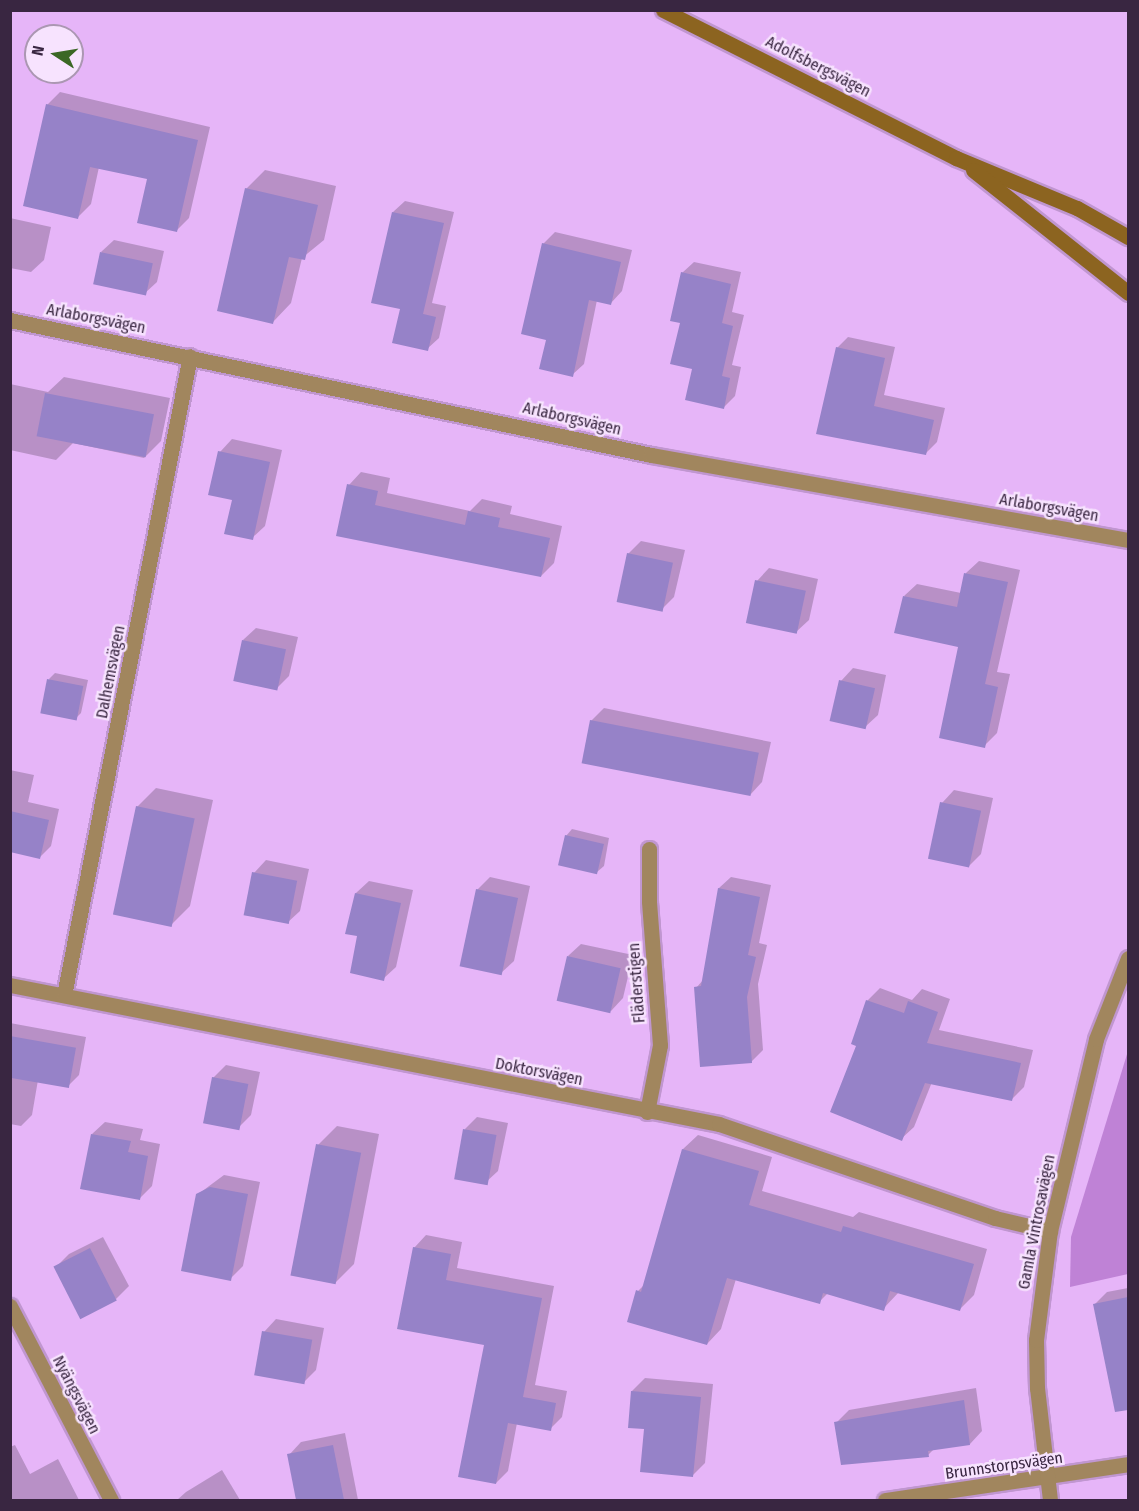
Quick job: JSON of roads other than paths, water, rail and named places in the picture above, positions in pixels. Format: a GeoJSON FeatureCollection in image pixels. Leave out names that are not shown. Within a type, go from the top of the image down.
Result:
{"type":"FeatureCollection","features":[{"type":"Feature","properties":{"kind":"main road","name":"Adolfsbergsvägen"},"geometry":{"type":"LineString","coordinates":[[663,10],[956,158],[1077,208],[1128,237]]}},
{"type":"Feature","properties":{"kind":"main road","name":"Adolfsbergsvägen"},"geometry":{"type":"LineString","coordinates":[[956,158],[1128,293]]}},
{"type":"Feature","properties":{"kind":"street","name":"Arlaborgsvägen"},"geometry":{"type":"LineString","coordinates":[[10,320],[190,356],[651,455],[1128,540]]}},
{"type":"Feature","properties":{"kind":"street","name":"Dalhemsvägen"},"geometry":{"type":"LineString","coordinates":[[64,995],[190,356]]}},
{"type":"Feature","properties":{"kind":"street","name":"Fläderstigen"},"geometry":{"type":"LineString","coordinates":[[647,1112],[660,1045],[649,901],[649,849]]}},
{"type":"Feature","properties":{"kind":"street","name":"Gamla Vintrosavägen"},"geometry":{"type":"LineString","coordinates":[[1050,1500],[1037,1388],[1036,1340],[1050,1231],[1096,1039],[1128,958]]}},
{"type":"Feature","properties":{"kind":"street","name":"Doktorsvägen"},"geometry":{"type":"LineString","coordinates":[[10,985],[728,1127],[995,1218],[1050,1231]]}},
{"type":"Feature","properties":{"kind":"street","name":"Nyängsvägen"},"geometry":{"type":"LineString","coordinates":[[10,1306],[111,1500]]}},
{"type":"Feature","properties":{"kind":"street","name":"Brunnstorpsvägen"},"geometry":{"type":"LineString","coordinates":[[885,1500],[1047,1479],[1128,1464]]}}]}
